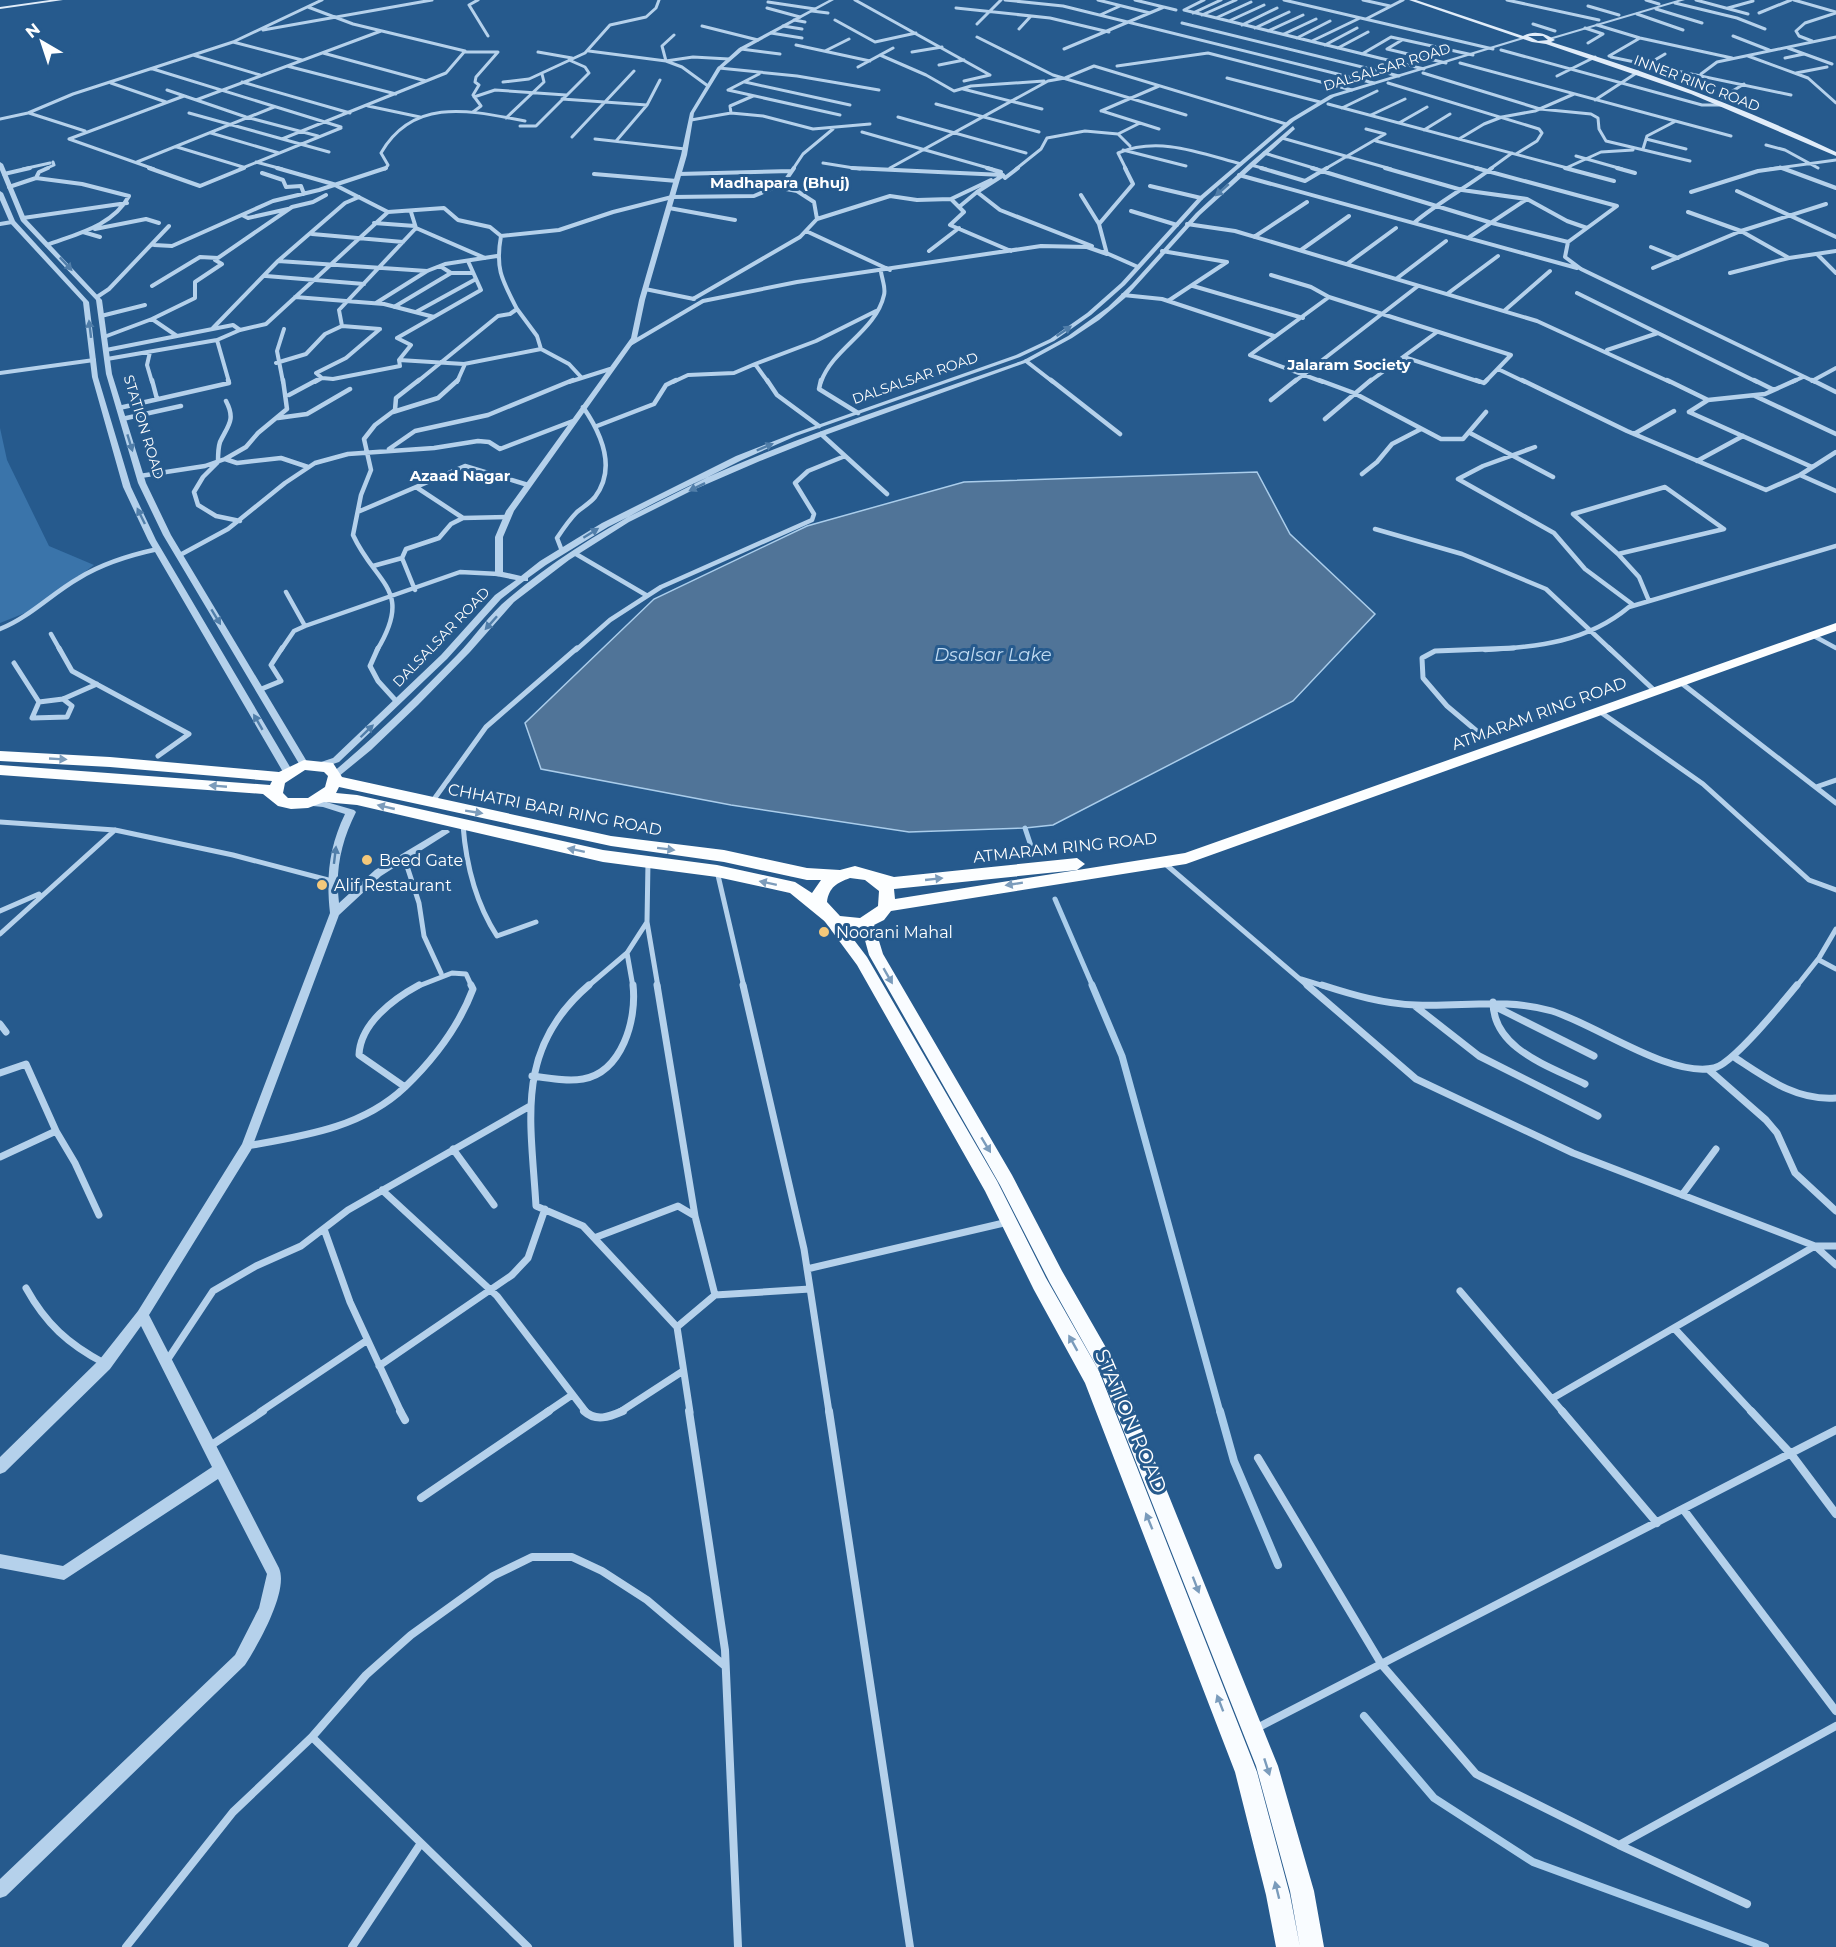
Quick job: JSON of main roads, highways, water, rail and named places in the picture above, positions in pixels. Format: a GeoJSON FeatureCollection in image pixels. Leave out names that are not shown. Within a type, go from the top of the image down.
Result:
{"type":"FeatureCollection","features":[{"type":"Feature","properties":{"kind":"highway","name":"ATMARAM RING ROAD"},"geometry":{"type":"LineString","coordinates":[[887,906],[1185,858],[1836,627]]}},
{"type":"Feature","properties":{"kind":"highway"},"geometry":{"type":"LineString","coordinates":[[0,756],[284,775]]}},
{"type":"Feature","properties":{"kind":"highway"},"geometry":{"type":"LineString","coordinates":[[0,770],[266,789],[290,804],[306,803],[322,797],[335,778],[333,771],[321,765],[304,765],[284,775],[277,783],[276,794]]}},
{"type":"Feature","properties":{"kind":"highway","name":"CHHATRI BARI RING ROAD"},"geometry":{"type":"LineString","coordinates":[[335,778],[611,842],[724,856],[807,874],[840,874]]}},
{"type":"Feature","properties":{"kind":"highway","name":"CHHATRI BARI RING ROAD"},"geometry":{"type":"LineString","coordinates":[[322,797],[357,800],[603,856],[717,871],[795,888],[825,913]]}},
{"type":"Feature","properties":{"kind":"highway","name":"ATMARAM RING ROAD"},"geometry":{"type":"LineString","coordinates":[[877,878],[894,883],[1174,854],[1255,833]]}},
{"type":"Feature","properties":{"kind":"highway"},"geometry":{"type":"LineString","coordinates":[[859,872],[877,878],[887,891],[887,906],[867,922],[848,925],[825,913],[818,900],[824,885],[840,874],[859,872]]}},
{"type":"Feature","properties":{"kind":"main road"},"geometry":{"type":"LineString","coordinates":[[0,7],[44,0]]}},
{"type":"Feature","properties":{"kind":"main road"},"geometry":{"type":"LineString","coordinates":[[0,7],[61,0]]}},
{"type":"Feature","properties":{"kind":"main road"},"geometry":{"type":"LineString","coordinates":[[1411,0],[1528,36],[1539,34],[1550,40]]}},
{"type":"Feature","properties":{"kind":"main road"},"geometry":{"type":"LineString","coordinates":[[1420,0],[1528,36],[1534,42],[1550,40]]}},
{"type":"Feature","properties":{"kind":"main road","name":"INNER RING ROAD"},"geometry":{"type":"LineString","coordinates":[[1550,40],[1610,57],[1695,88],[1836,147]]}},
{"type":"Feature","properties":{"kind":"main road","name":"INNER RING ROAD"},"geometry":{"type":"LineString","coordinates":[[1550,40],[1725,105],[1836,154]]}},
{"type":"Feature","properties":{"kind":"main road","name":"STATION ROAD"},"geometry":{"type":"LineString","coordinates":[[825,913],[862,961],[1008,1221],[1092,1378],[1177,1590],[1246,1772],[1278,1895],[1288,1947]]}},
{"type":"Feature","properties":{"kind":"main road","name":"STATION ROAD"},"geometry":{"type":"LineString","coordinates":[[867,922],[876,955],[1006,1180],[1056,1277],[1109,1371],[1268,1766],[1302,1891],[1312,1947]]}},
{"type":"Feature","properties":{"kind":"water","name":"Dsalsar Lake"},"geometry":{"type":"Polygon","coordinates":[[[1257,472],[1290,534],[1375,614],[1293,701],[1053,825],[909,832],[731,805],[541,769],[525,723],[654,599],[807,526],[964,482],[1257,472]]]}},
{"type":"Feature","properties":{"kind":"waterway"},"geometry":{"type":"LineString","coordinates":[[1025,828],[1031,846]]}},
{"type":"Feature","properties":{"kind":"waterway"},"geometry":{"type":"LineString","coordinates":[[1055,899],[1093,987]]}},
{"type":"Feature","properties":{"kind":"waterway"},"geometry":{"type":"LineString","coordinates":[[1092,985],[1122,1056],[1220,1412]]}},
{"type":"Feature","properties":{"kind":"waterway"},"geometry":{"type":"LineString","coordinates":[[1220,1411],[1234,1461],[1278,1565]]}},
{"type":"Feature","properties":{"kind":"waterway"},"geometry":{"type":"LineString","coordinates":[[1364,1716],[1434,1798],[1533,1862],[1765,1947]]}},
{"type":"Feature","properties":{"kind":"place","name":"Beed Gate"},"geometry":{"type":"Point","coordinates":[367,860]}},
{"type":"Feature","properties":{"kind":"place","name":"Alif Restaurant"},"geometry":{"type":"Point","coordinates":[322,885]}},
{"type":"Feature","properties":{"kind":"place","name":"Noorani Mahal"},"geometry":{"type":"Point","coordinates":[824,932]}},
{"type":"Feature","properties":{"kind":"district","name":"Madhapara (Bhuj)"},"geometry":{"type":"Point","coordinates":[780,183]}},
{"type":"Feature","properties":{"kind":"district","name":"Jalaram Society"},"geometry":{"type":"Point","coordinates":[1349,365]}},
{"type":"Feature","properties":{"kind":"district","name":"Azaad Nagar"},"geometry":{"type":"Point","coordinates":[460,476]}}]}
